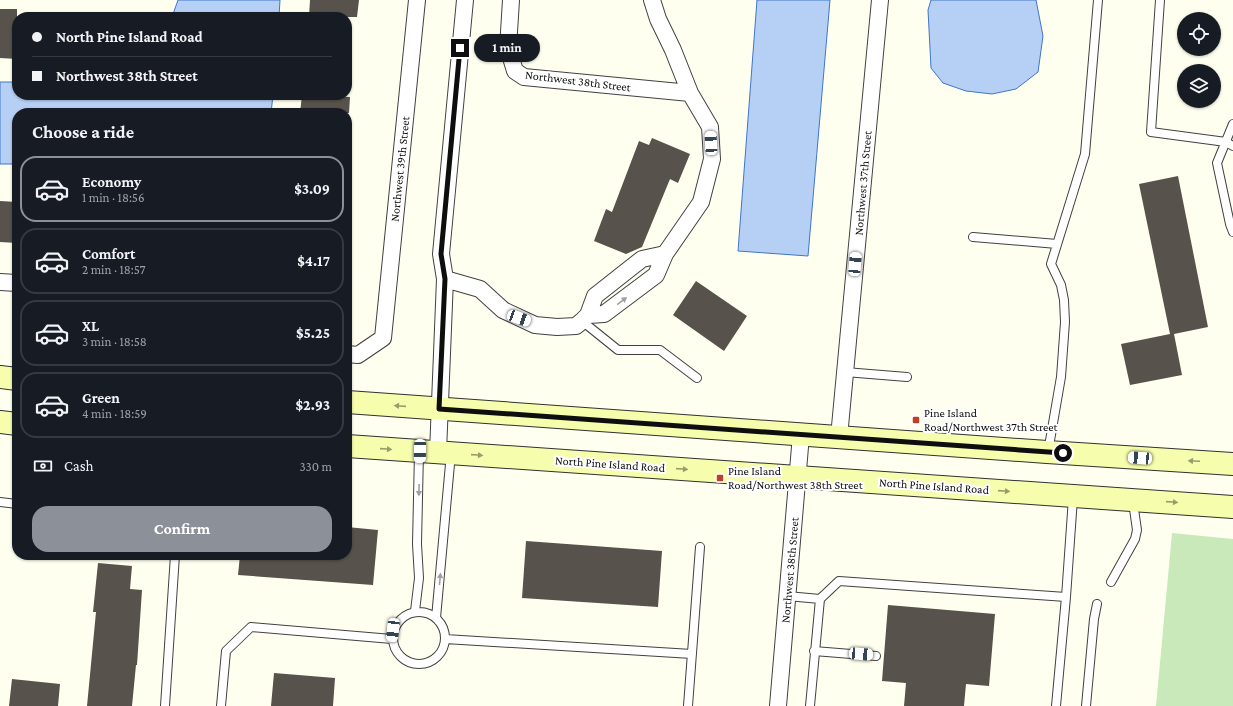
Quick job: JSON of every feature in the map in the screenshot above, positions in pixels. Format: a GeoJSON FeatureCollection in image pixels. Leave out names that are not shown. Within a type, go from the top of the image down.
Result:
{"type":"FeatureCollection","features":[{"type":"Feature","properties":{"kind":"main road"},"geometry":{"type":"LineString","coordinates":[[0,377],[12,378]]}},
{"type":"Feature","properties":{"kind":"main road"},"geometry":{"type":"LineString","coordinates":[[352,402],[839,438],[1233,464]]}},
{"type":"Feature","properties":{"kind":"main road"},"geometry":{"type":"LineString","coordinates":[[0,422],[12,423]]}},
{"type":"Feature","properties":{"kind":"main road","name":"North Pine Island Road"},"geometry":{"type":"LineString","coordinates":[[352,446],[1233,507]]}},
{"type":"Feature","properties":{"kind":"street","name":"Northwest 39th Street"},"geometry":{"type":"LineString","coordinates":[[352,354],[358,355],[383,338],[416,0]]}},
{"type":"Feature","properties":{"kind":"street"},"geometry":{"type":"LineString","coordinates":[[436,452],[445,279],[441,254],[465,0]]}},
{"type":"Feature","properties":{"kind":"street","name":"Northwest 38th Street"},"geometry":{"type":"LineString","coordinates":[[511,0],[508,48],[515,71],[524,77],[690,93]]}},
{"type":"Feature","properties":{"kind":"street"},"geometry":{"type":"LineString","coordinates":[[445,279],[480,289],[503,310],[535,324],[556,327],[576,326],[585,318],[595,296],[642,259],[665,254],[701,202],[712,159],[710,127],[690,93],[673,50],[658,19],[652,0]]}},
{"type":"Feature","properties":{"kind":"street","name":"Northwest 37th Street"},"geometry":{"type":"LineString","coordinates":[[839,438],[880,0]]}},
{"type":"Feature","properties":{"kind":"street"},"geometry":{"type":"LineString","coordinates":[[0,282],[12,283]]}},
{"type":"Feature","properties":{"kind":"street","name":"Northwest 38th Street"},"geometry":{"type":"LineString","coordinates":[[778,706],[802,435]]}},
{"type":"Feature","properties":{"kind":"lane"},"geometry":{"type":"LineString","coordinates":[[1047,452],[1060,377],[1065,322],[1064,300],[1061,285],[1051,264],[1085,154],[1098,0]]}},
{"type":"Feature","properties":{"kind":"lane"},"geometry":{"type":"LineString","coordinates":[[1160,0],[1152,132],[1229,144]]}},
{"type":"Feature","properties":{"kind":"lane"},"geometry":{"type":"LineString","coordinates":[[1232,227],[1217,163],[1229,144],[1233,124]]}},
{"type":"Feature","properties":{"kind":"lane"},"geometry":{"type":"LineString","coordinates":[[973,237],[1057,244]]}},
{"type":"Feature","properties":{"kind":"lane"},"geometry":{"type":"LineString","coordinates":[[585,318],[618,350],[660,350],[697,378]]}},
{"type":"Feature","properties":{"kind":"lane"},"geometry":{"type":"LineString","coordinates":[[845,372],[907,378]]}},
{"type":"Feature","properties":{"kind":"lane"},"geometry":{"type":"LineString","coordinates":[[415,611],[420,578],[417,544],[436,452]]}},
{"type":"Feature","properties":{"kind":"lane"},"geometry":{"type":"LineString","coordinates":[[436,452],[436,618]]}},
{"type":"Feature","properties":{"kind":"lane"},"geometry":{"type":"LineString","coordinates":[[1056,706],[1073,496]]}},
{"type":"Feature","properties":{"kind":"lane"},"geometry":{"type":"LineString","coordinates":[[1110,582],[1135,539],[1137,530],[1133,499]]}},
{"type":"Feature","properties":{"kind":"lane"},"geometry":{"type":"LineString","coordinates":[[0,502],[12,503]]}},
{"type":"Feature","properties":{"kind":"lane"},"geometry":{"type":"LineString","coordinates":[[688,706],[700,547]]}},
{"type":"Feature","properties":{"kind":"lane"},"geometry":{"type":"LineString","coordinates":[[165,706],[175,560]]}},
{"type":"Feature","properties":{"kind":"lane"},"geometry":{"type":"LineString","coordinates":[[810,706],[820,599],[838,581],[1066,597]]}},
{"type":"Feature","properties":{"kind":"lane"},"geometry":{"type":"LineString","coordinates":[[787,596],[820,599]]}},
{"type":"Feature","properties":{"kind":"lane"},"geometry":{"type":"LineString","coordinates":[[1086,706],[1094,619],[1097,604]]}},
{"type":"Feature","properties":{"kind":"lane"},"geometry":{"type":"LineString","coordinates":[[422,611],[436,618],[442,624],[445,631],[444,647],[440,654],[433,660],[424,664],[415,664],[399,656],[394,648],[392,640],[393,630],[401,618],[408,613],[422,611]]}},
{"type":"Feature","properties":{"kind":"lane"},"geometry":{"type":"LineString","coordinates":[[221,706],[226,651],[251,627],[392,640]]}},
{"type":"Feature","properties":{"kind":"lane"},"geometry":{"type":"LineString","coordinates":[[445,639],[692,654]]}},
{"type":"Feature","properties":{"kind":"lane"},"geometry":{"type":"LineString","coordinates":[[814,651],[876,656]]}},
{"type":"Feature","properties":{"kind":"green space"},"geometry":{"type":"Polygon","coordinates":[[[1172,533],[1233,539],[1233,706],[1156,706],[1172,533]]]}},
{"type":"Feature","properties":{"kind":"water"},"geometry":{"type":"Polygon","coordinates":[[[178,0],[280,0],[279,12],[174,12],[178,0]]]}},
{"type":"Feature","properties":{"kind":"water"},"geometry":{"type":"Polygon","coordinates":[[[757,0],[830,0],[808,256],[738,251],[757,0]]]}},
{"type":"Feature","properties":{"kind":"water"},"geometry":{"type":"Polygon","coordinates":[[[931,0],[1036,0],[1043,36],[1038,72],[1016,89],[992,94],[966,91],[943,83],[931,68],[928,10],[931,0]]]}},
{"type":"Feature","properties":{"kind":"water"},"geometry":{"type":"Polygon","coordinates":[[[0,82],[12,82],[12,100],[272,100],[272,108],[12,108],[12,164],[0,164],[0,82]]]}},
{"type":"Feature","properties":{"kind":"building"},"geometry":{"type":"Polygon","coordinates":[[[310,0],[359,0],[357,17],[352,17],[352,12],[309,12],[310,0]]]}},
{"type":"Feature","properties":{"kind":"building"},"geometry":{"type":"Polygon","coordinates":[[[0,9],[17,9],[17,12],[12,12],[12,59],[0,58],[0,9]]]}},
{"type":"Feature","properties":{"kind":"building"},"geometry":{"type":"Polygon","coordinates":[[[301,100],[350,100],[349,108],[301,108],[301,100]]]}},
{"type":"Feature","properties":{"kind":"building"},"geometry":{"type":"Polygon","coordinates":[[[652,138],[690,154],[678,183],[670,179],[642,247],[626,254],[594,241],[606,209],[612,212],[639,141],[649,145],[652,138]]]}},
{"type":"Feature","properties":{"kind":"building"},"geometry":{"type":"Polygon","coordinates":[[[1178,176],[1208,327],[1174,334],[1182,375],[1130,385],[1121,344],[1170,334],[1139,184],[1178,176]]]}},
{"type":"Feature","properties":{"kind":"building"},"geometry":{"type":"Polygon","coordinates":[[[0,201],[12,202],[12,243],[0,242],[0,201]]]}},
{"type":"Feature","properties":{"kind":"building"},"geometry":{"type":"Polygon","coordinates":[[[696,281],[747,316],[724,351],[673,315],[696,281]]]}},
{"type":"Feature","properties":{"kind":"building"},"geometry":{"type":"Polygon","coordinates":[[[352,527],[378,530],[373,585],[238,575],[240,560],[352,560],[352,527]]]}},
{"type":"Feature","properties":{"kind":"building"},"geometry":{"type":"Polygon","coordinates":[[[526,541],[662,551],[658,607],[522,598],[526,541]]]}},
{"type":"Feature","properties":{"kind":"building"},"geometry":{"type":"Polygon","coordinates":[[[98,563],[132,566],[130,589],[142,590],[137,665],[132,706],[87,706],[96,612],[93,612],[98,563]]]}},
{"type":"Feature","properties":{"kind":"building"},"geometry":{"type":"Polygon","coordinates":[[[888,605],[995,614],[989,686],[966,684],[964,706],[904,706],[906,683],[882,681],[888,605]]]}},
{"type":"Feature","properties":{"kind":"building"},"geometry":{"type":"Polygon","coordinates":[[[274,673],[335,678],[333,706],[271,706],[274,673]]]}},
{"type":"Feature","properties":{"kind":"building"},"geometry":{"type":"Polygon","coordinates":[[[12,679],[60,684],[58,706],[9,706],[12,679]]]}},
{"type":"Feature","properties":{"kind":"place","name":"Pine Island Road/Northwest 37th Street"},"geometry":{"type":"Point","coordinates":[916,420]}},
{"type":"Feature","properties":{"kind":"place","name":"Pine Island Road/Northwest 38th Street"},"geometry":{"type":"Point","coordinates":[720,478]}},
{"type":"Feature","properties":{"kind":"route"},"geometry":{"type":"LineString","coordinates":[[460,48],[441,254],[445,279],[439,409],[1063,453]]}}]}
